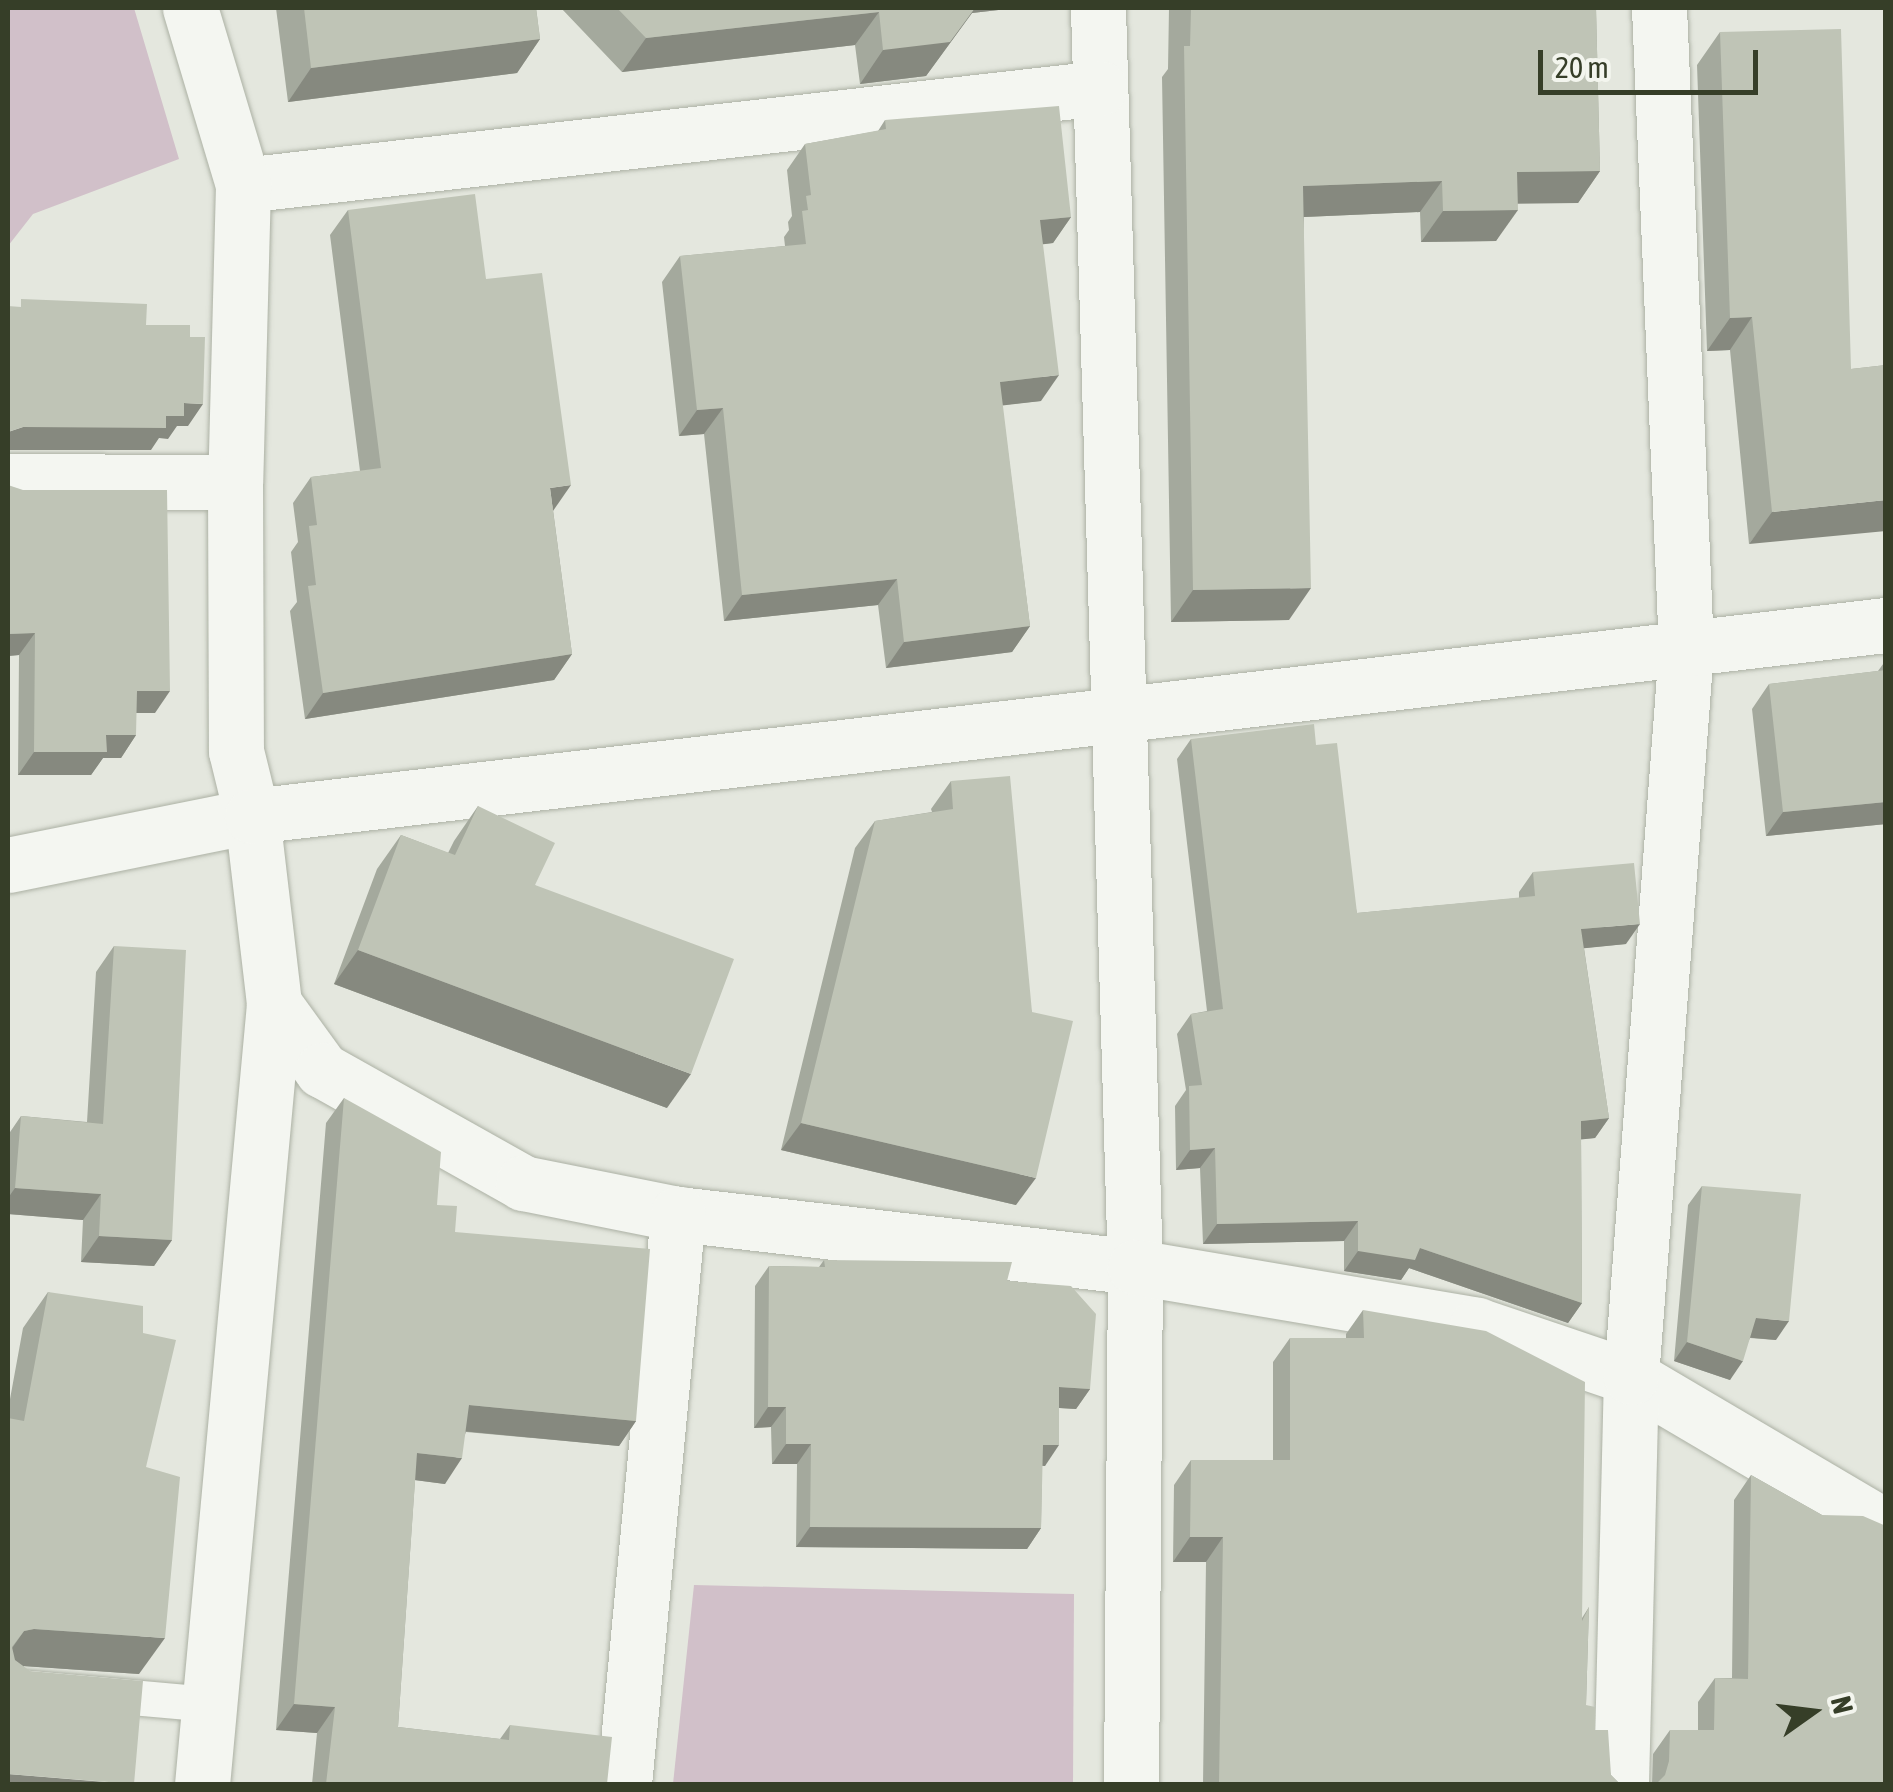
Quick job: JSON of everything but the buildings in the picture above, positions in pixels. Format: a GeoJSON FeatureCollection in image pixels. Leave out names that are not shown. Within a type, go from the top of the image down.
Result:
{"type":"FeatureCollection","features":[{"type":"Feature","properties":{"kind":"street"},"geometry":{"type":"LineString","coordinates":[[190,8],[243,186],[235,482],[236,751],[252,816],[274,1004],[202,1784]]}},
{"type":"Feature","properties":{"kind":"street"},"geometry":{"type":"LineString","coordinates":[[1098,8],[1135,1267],[1131,1784]]}},
{"type":"Feature","properties":{"kind":"street"},"geometry":{"type":"LineString","coordinates":[[1621,1784],[1631,1377],[1686,649],[1659,8]]}},
{"type":"Feature","properties":{"kind":"street"},"geometry":{"type":"LineString","coordinates":[[243,186],[1100,88]]}},
{"type":"Feature","properties":{"kind":"street"},"geometry":{"type":"LineString","coordinates":[[8,481],[235,482]]}},
{"type":"Feature","properties":{"kind":"street"},"geometry":{"type":"LineString","coordinates":[[8,865],[252,816],[1886,625]]}},
{"type":"Feature","properties":{"kind":"street"},"geometry":{"type":"LineString","coordinates":[[274,1004],[322,1070],[523,1183],[678,1214],[1135,1267],[1477,1325],[1631,1377],[1886,1527]]}},
{"type":"Feature","properties":{"kind":"street"},"geometry":{"type":"LineString","coordinates":[[624,1784],[678,1214]]}},
{"type":"Feature","properties":{"kind":"lane"},"geometry":{"type":"LineString","coordinates":[[8,1686],[210,1704]]}},
{"type":"Feature","properties":{"kind":"shaded area"},"geometry":{"type":"Polygon","coordinates":[[[8,8],[134,8],[179,159],[33,214],[8,246],[8,8]]]}},
{"type":"Feature","properties":{"kind":"shaded area"},"geometry":{"type":"Polygon","coordinates":[[[694,1585],[1074,1594],[1073,1784],[673,1784],[694,1585]]]}}]}
